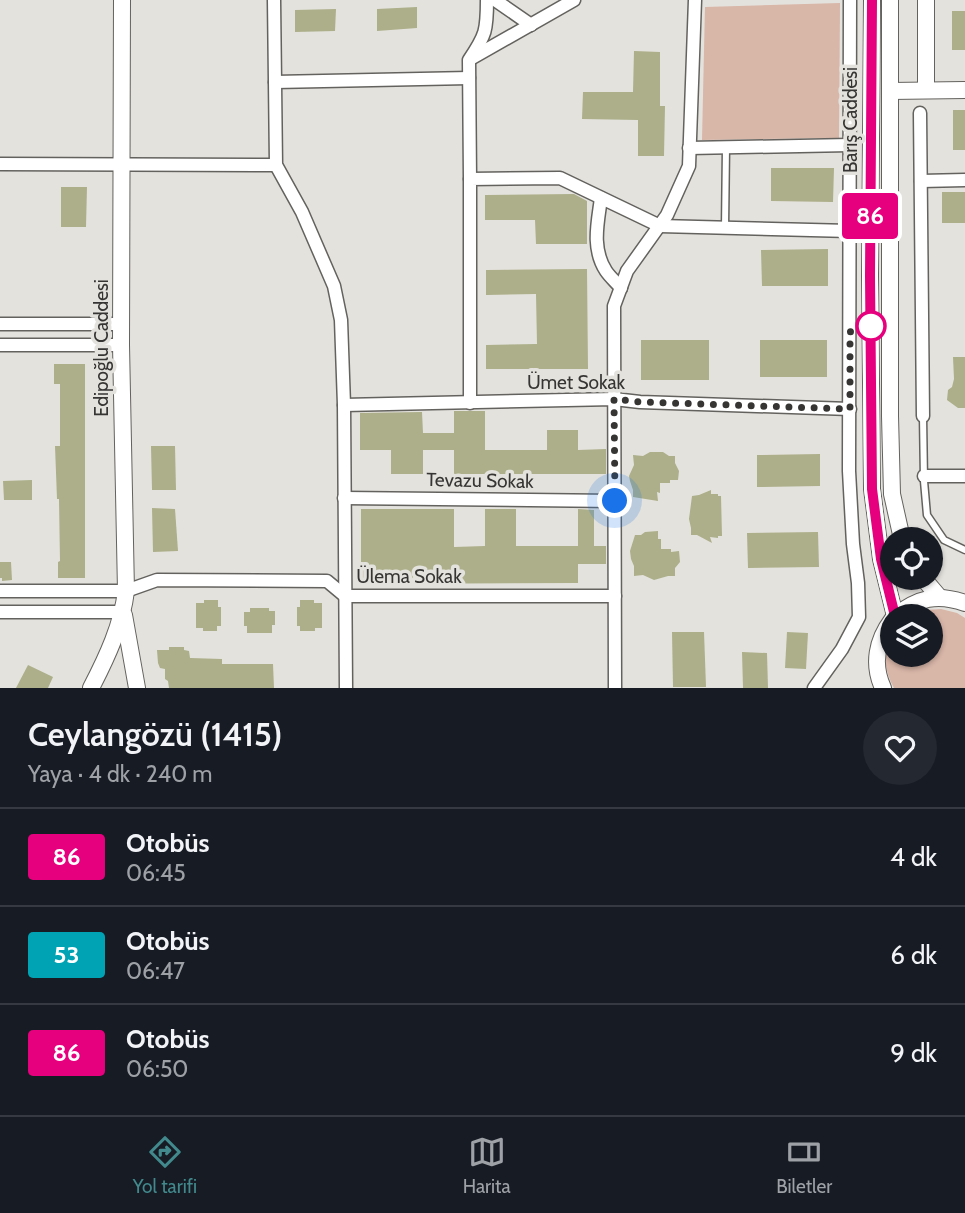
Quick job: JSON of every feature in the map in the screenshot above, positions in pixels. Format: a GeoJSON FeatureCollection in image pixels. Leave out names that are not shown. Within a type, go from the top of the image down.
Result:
{"type":"FeatureCollection","features":[{"type":"Feature","properties":{"kind":"main road","name":"Edipoğlu Caddesi"},"geometry":{"type":"LineString","coordinates":[[91,688],[103,666],[124,612],[126,591],[121,345],[122,0]]}},
{"type":"Feature","properties":{"kind":"main road","name":"Barış Caddesi"},"geometry":{"type":"LineString","coordinates":[[872,0],[872,489],[881,559],[891,604]]}},
{"type":"Feature","properties":{"kind":"main road","name":"Barış Caddesi"},"geometry":{"type":"LineString","coordinates":[[890,0],[891,481],[899,527]]}},
{"type":"Feature","properties":{"kind":"main road"},"geometry":{"type":"LineString","coordinates":[[926,0],[926,90]]}},
{"type":"Feature","properties":{"kind":"main road"},"geometry":{"type":"LineString","coordinates":[[890,90],[965,90]]}},
{"type":"Feature","properties":{"kind":"main road"},"geometry":{"type":"LineString","coordinates":[[933,590],[940,598]]}},
{"type":"Feature","properties":{"kind":"main road"},"geometry":{"type":"LineString","coordinates":[[913,604],[940,598],[965,602]]}},
{"type":"Feature","properties":{"kind":"main road"},"geometry":{"type":"LineString","coordinates":[[124,612],[137,688]]}},
{"type":"Feature","properties":{"kind":"main road"},"geometry":{"type":"LineString","coordinates":[[878,687],[880,642]]}},
{"type":"Feature","properties":{"kind":"street"},"geometry":{"type":"LineString","coordinates":[[274,0],[276,165],[302,212],[334,286],[341,320],[346,688]]}},
{"type":"Feature","properties":{"kind":"street"},"geometry":{"type":"LineString","coordinates":[[470,403],[469,60],[487,28],[487,0]]}},
{"type":"Feature","properties":{"kind":"street"},"geometry":{"type":"LineString","coordinates":[[495,0],[531,24]]}},
{"type":"Feature","properties":{"kind":"street"},"geometry":{"type":"LineString","coordinates":[[469,60],[574,0]]}},
{"type":"Feature","properties":{"kind":"street"},"geometry":{"type":"LineString","coordinates":[[615,688],[614,306],[627,271],[667,215],[689,166],[695,0]]}},
{"type":"Feature","properties":{"kind":"street"},"geometry":{"type":"LineString","coordinates":[[814,688],[842,649],[859,617],[849,471],[850,0]]}},
{"type":"Feature","properties":{"kind":"street"},"geometry":{"type":"LineString","coordinates":[[275,82],[469,78]]}},
{"type":"Feature","properties":{"kind":"street"},"geometry":{"type":"LineString","coordinates":[[920,113],[923,416]]}},
{"type":"Feature","properties":{"kind":"street"},"geometry":{"type":"LineString","coordinates":[[690,148],[850,145]]}},
{"type":"Feature","properties":{"kind":"street"},"geometry":{"type":"LineString","coordinates":[[0,164],[276,165]]}},
{"type":"Feature","properties":{"kind":"street"},"geometry":{"type":"LineString","coordinates":[[470,179],[560,178],[660,226],[850,230]]}},
{"type":"Feature","properties":{"kind":"street"},"geometry":{"type":"LineString","coordinates":[[921,181],[965,180]]}},
{"type":"Feature","properties":{"kind":"street"},"geometry":{"type":"LineString","coordinates":[[601,198],[596,231],[598,253],[606,271],[621,288]]}},
{"type":"Feature","properties":{"kind":"street"},"geometry":{"type":"LineString","coordinates":[[0,324],[121,324]]}},
{"type":"Feature","properties":{"kind":"street"},"geometry":{"type":"LineString","coordinates":[[0,345],[121,345]]}},
{"type":"Feature","properties":{"kind":"street","name":"Ümet Sokak"},"geometry":{"type":"LineString","coordinates":[[344,405],[614,399],[850,409]]}},
{"type":"Feature","properties":{"kind":"street"},"geometry":{"type":"LineString","coordinates":[[924,476],[965,475]]}},
{"type":"Feature","properties":{"kind":"street","name":"Tevazu Sokak"},"geometry":{"type":"LineString","coordinates":[[344,498],[615,501]]}},
{"type":"Feature","properties":{"kind":"street","name":"Ülema Sokak"},"geometry":{"type":"LineString","coordinates":[[0,591],[126,591],[157,580],[327,581],[345,596],[615,596]]}},
{"type":"Feature","properties":{"kind":"street"},"geometry":{"type":"LineString","coordinates":[[0,612],[124,612]]}},
{"type":"Feature","properties":{"kind":"lane"},"geometry":{"type":"LineString","coordinates":[[725,228],[726,147]]}},
{"type":"Feature","properties":{"kind":"lane"},"geometry":{"type":"LineString","coordinates":[[923,416],[927,515],[944,540],[965,550]]}},
{"type":"Feature","properties":{"kind":"shaded area"},"geometry":{"type":"Polygon","coordinates":[[[840,3],[839,138],[702,140],[705,7],[840,3]]]}},
{"type":"Feature","properties":{"kind":"shaded area"},"geometry":{"type":"Polygon","coordinates":[[[943,610],[965,618],[965,688],[894,688],[887,667],[943,667],[943,610]]]}},
{"type":"Feature","properties":{"kind":"building"},"geometry":{"type":"Polygon","coordinates":[[[417,7],[417,28],[377,31],[377,9],[417,7]]]}},
{"type":"Feature","properties":{"kind":"building"},"geometry":{"type":"Polygon","coordinates":[[[336,9],[335,31],[295,32],[295,10],[336,9]]]}},
{"type":"Feature","properties":{"kind":"building"},"geometry":{"type":"Polygon","coordinates":[[[952,11],[965,11],[965,50],[952,50],[952,11]]]}},
{"type":"Feature","properties":{"kind":"building"},"geometry":{"type":"Polygon","coordinates":[[[634,51],[660,52],[660,106],[665,106],[664,156],[638,156],[638,120],[582,119],[583,92],[633,92],[634,51]]]}},
{"type":"Feature","properties":{"kind":"building"},"geometry":{"type":"Polygon","coordinates":[[[953,110],[965,110],[965,150],[953,150],[953,110]]]}},
{"type":"Feature","properties":{"kind":"building"},"geometry":{"type":"Polygon","coordinates":[[[771,168],[834,168],[833,202],[771,201],[771,168]]]}},
{"type":"Feature","properties":{"kind":"building"},"geometry":{"type":"Polygon","coordinates":[[[61,187],[87,187],[86,227],[61,227],[61,187]]]}},
{"type":"Feature","properties":{"kind":"building"},"geometry":{"type":"Polygon","coordinates":[[[942,192],[965,192],[965,223],[942,223],[942,192]]]}},
{"type":"Feature","properties":{"kind":"building"},"geometry":{"type":"Polygon","coordinates":[[[574,194],[587,201],[587,244],[536,244],[535,220],[485,220],[485,195],[574,194]]]}},
{"type":"Feature","properties":{"kind":"building"},"geometry":{"type":"Polygon","coordinates":[[[828,249],[828,286],[762,286],[761,250],[828,249]]]}},
{"type":"Feature","properties":{"kind":"building"},"geometry":{"type":"Polygon","coordinates":[[[587,269],[588,369],[486,369],[486,345],[537,344],[536,294],[486,295],[486,270],[587,269]]]}},
{"type":"Feature","properties":{"kind":"building"},"geometry":{"type":"Polygon","coordinates":[[[641,340],[709,340],[709,380],[641,380],[641,340]]]}},
{"type":"Feature","properties":{"kind":"building"},"geometry":{"type":"Polygon","coordinates":[[[760,340],[827,340],[827,377],[760,377],[760,340]]]}},
{"type":"Feature","properties":{"kind":"building"},"geometry":{"type":"Polygon","coordinates":[[[953,357],[965,357],[965,408],[958,408],[947,400],[948,390],[954,379],[953,357]]]}},
{"type":"Feature","properties":{"kind":"building"},"geometry":{"type":"Polygon","coordinates":[[[54,364],[85,364],[85,578],[58,578],[59,499],[55,446],[60,446],[60,384],[54,384],[54,364]]]}},
{"type":"Feature","properties":{"kind":"building"},"geometry":{"type":"Polygon","coordinates":[[[454,411],[485,411],[485,450],[547,450],[547,430],[578,430],[578,450],[606,449],[606,474],[454,474],[454,450],[423,450],[423,474],[391,474],[391,450],[360,450],[360,413],[422,412],[423,433],[454,433],[454,411]]]}},
{"type":"Feature","properties":{"kind":"building"},"geometry":{"type":"Polygon","coordinates":[[[151,446],[175,446],[176,490],[152,490],[151,446]]]}},
{"type":"Feature","properties":{"kind":"building"},"geometry":{"type":"Polygon","coordinates":[[[650,452],[675,456],[679,471],[678,480],[660,483],[658,501],[633,497],[629,476],[634,465],[633,455],[643,456],[650,452]]]}},
{"type":"Feature","properties":{"kind":"building"},"geometry":{"type":"Polygon","coordinates":[[[820,454],[820,486],[757,487],[757,455],[820,454]]]}},
{"type":"Feature","properties":{"kind":"building"},"geometry":{"type":"Polygon","coordinates":[[[32,480],[32,500],[4,500],[3,481],[32,480]]]}},
{"type":"Feature","properties":{"kind":"building"},"geometry":{"type":"Polygon","coordinates":[[[711,490],[711,494],[721,496],[722,536],[710,537],[712,543],[697,535],[691,535],[689,519],[692,496],[711,490]]]}},
{"type":"Feature","properties":{"kind":"building"},"geometry":{"type":"Polygon","coordinates":[[[152,508],[175,509],[178,551],[153,552],[152,508]]]}},
{"type":"Feature","properties":{"kind":"building"},"geometry":{"type":"Polygon","coordinates":[[[361,509],[454,509],[454,547],[485,546],[485,509],[516,509],[516,546],[578,546],[578,509],[594,510],[594,546],[606,546],[606,564],[578,564],[578,583],[361,584],[361,509]]]}},
{"type":"Feature","properties":{"kind":"building"},"geometry":{"type":"Polygon","coordinates":[[[658,531],[661,549],[679,551],[680,562],[675,568],[675,576],[654,580],[643,575],[634,576],[630,551],[635,535],[658,531]]]}},
{"type":"Feature","properties":{"kind":"building"},"geometry":{"type":"Polygon","coordinates":[[[818,532],[819,567],[748,568],[747,533],[818,532]]]}},
{"type":"Feature","properties":{"kind":"building"},"geometry":{"type":"Polygon","coordinates":[[[0,562],[11,562],[12,580],[2,581],[0,578],[0,562]]]}},
{"type":"Feature","properties":{"kind":"building"},"geometry":{"type":"Polygon","coordinates":[[[204,600],[218,600],[218,607],[221,607],[221,626],[217,626],[217,631],[196,628],[196,603],[204,603],[204,600]]]}},
{"type":"Feature","properties":{"kind":"building"},"geometry":{"type":"Polygon","coordinates":[[[300,600],[322,603],[322,628],[300,631],[300,626],[297,626],[297,607],[300,607],[300,600]]]}},
{"type":"Feature","properties":{"kind":"building"},"geometry":{"type":"Polygon","coordinates":[[[250,608],[269,608],[269,611],[275,611],[272,633],[247,633],[244,612],[250,612],[250,608]]]}},
{"type":"Feature","properties":{"kind":"building"},"geometry":{"type":"Polygon","coordinates":[[[672,632],[704,632],[706,687],[673,687],[672,632]]]}},
{"type":"Feature","properties":{"kind":"building"},"geometry":{"type":"Polygon","coordinates":[[[787,632],[808,633],[806,669],[785,668],[787,632]]]}},
{"type":"Feature","properties":{"kind":"building"},"geometry":{"type":"Polygon","coordinates":[[[169,647],[184,647],[184,650],[189,651],[190,658],[222,659],[222,664],[273,664],[274,688],[169,688],[165,669],[160,668],[158,663],[157,650],[169,650],[169,647]]]}},
{"type":"Feature","properties":{"kind":"building"},"geometry":{"type":"Polygon","coordinates":[[[742,652],[767,653],[768,688],[743,688],[742,652]]]}},
{"type":"Feature","properties":{"kind":"building"},"geometry":{"type":"Polygon","coordinates":[[[28,665],[53,677],[48,688],[16,688],[28,665]]]}},
{"type":"Feature","properties":{"kind":"bus line","name":"86"},"geometry":{"type":"LineString","coordinates":[[872,0],[872,489],[881,559],[892,604]]}},
{"type":"Feature","properties":{"kind":"route"},"geometry":{"type":"LineString","coordinates":[[615,501],[614,399],[850,409],[850,332],[871,326]]}}]}
